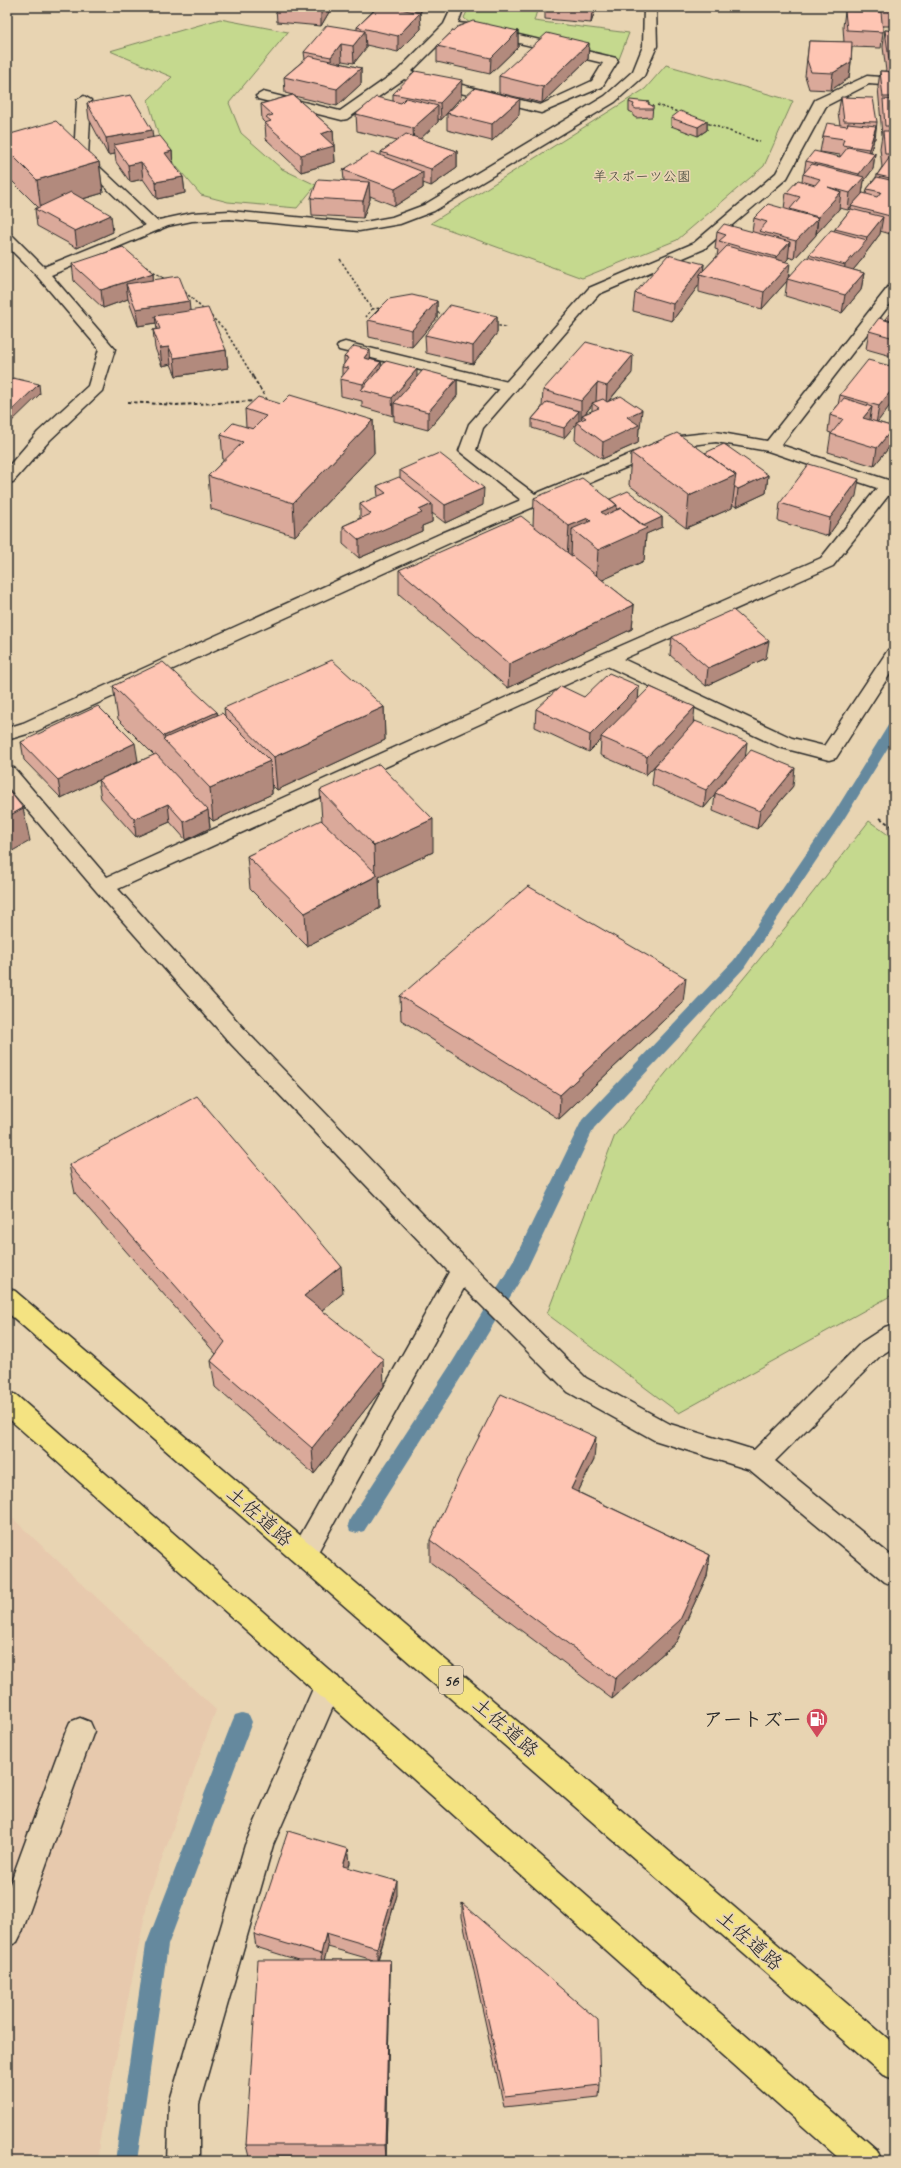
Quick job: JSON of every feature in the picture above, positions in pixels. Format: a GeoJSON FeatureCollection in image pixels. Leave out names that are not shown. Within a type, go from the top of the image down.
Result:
{"type":"FeatureCollection","features":[{"type":"Feature","properties":{"kind":"highway","name":"土佐道路"},"geometry":{"type":"LineString","coordinates":[[7,1298],[894,2064]]}},
{"type":"Feature","properties":{"kind":"highway"},"geometry":{"type":"LineString","coordinates":[[7,1402],[865,2161]]}},
{"type":"Feature","properties":{"kind":"street"},"geometry":{"type":"LineString","coordinates":[[263,96],[342,116],[402,74],[450,26],[458,7]]}},
{"type":"Feature","properties":{"kind":"street"},"geometry":{"type":"LineString","coordinates":[[42,273],[155,227],[192,217],[230,215],[359,227],[395,221],[429,208],[610,99],[639,73],[650,46],[650,7]]}},
{"type":"Feature","properties":{"kind":"street"},"geometry":{"type":"LineString","coordinates":[[402,74],[541,109],[597,84],[611,61],[477,29],[450,26]]}},
{"type":"Feature","properties":{"kind":"street"},"geometry":{"type":"LineString","coordinates":[[533,501],[467,451],[475,427],[594,291],[699,246],[782,175],[820,103],[867,80],[894,82]]}},
{"type":"Feature","properties":{"kind":"street"},"geometry":{"type":"LineString","coordinates":[[84,100],[81,157],[155,227]]}},
{"type":"Feature","properties":{"kind":"street"},"geometry":{"type":"LineString","coordinates":[[7,238],[42,273],[107,349],[96,388],[44,436],[7,478]]}},
{"type":"Feature","properties":{"kind":"street"},"geometry":{"type":"LineString","coordinates":[[771,447],[894,289]]}},
{"type":"Feature","properties":{"kind":"street"},"geometry":{"type":"LineString","coordinates":[[344,347],[510,387]]}},
{"type":"Feature","properties":{"kind":"street"},"geometry":{"type":"LineString","coordinates":[[7,734],[30,727],[448,537],[671,442],[716,437],[771,447],[890,487],[827,562],[607,659],[104,887]]}},
{"type":"Feature","properties":{"kind":"street"},"geometry":{"type":"LineString","coordinates":[[607,659],[786,743],[829,754],[894,654]]}},
{"type":"Feature","properties":{"kind":"street"},"geometry":{"type":"LineString","coordinates":[[7,773],[104,887],[239,1038],[465,1273],[577,1385],[663,1432],[758,1462],[894,1574]]}},
{"type":"Feature","properties":{"kind":"street"},"geometry":{"type":"LineString","coordinates":[[304,1553],[465,1273]]}},
{"type":"Feature","properties":{"kind":"street"},"geometry":{"type":"LineString","coordinates":[[758,1462],[882,1351],[894,1334]]}},
{"type":"Feature","properties":{"kind":"street"},"geometry":{"type":"LineString","coordinates":[[183,2161],[184,2104],[259,1845],[328,1686]]}},
{"type":"Feature","properties":{"kind":"street"},"geometry":{"type":"LineString","coordinates":[[7,1932],[80,1731]]}},
{"type":"Feature","properties":{"kind":"path"},"geometry":{"type":"LineString","coordinates":[[651,102],[688,116]]}},
{"type":"Feature","properties":{"kind":"path"},"geometry":{"type":"LineString","coordinates":[[703,122],[793,154]]}},
{"type":"Feature","properties":{"kind":"path"},"geometry":{"type":"LineString","coordinates":[[359,227],[340,251],[341,261],[372,309]]}},
{"type":"Feature","properties":{"kind":"path"},"geometry":{"type":"LineString","coordinates":[[109,245],[174,284]]}},
{"type":"Feature","properties":{"kind":"path"},"geometry":{"type":"LineString","coordinates":[[86,397],[153,405],[208,405],[268,400],[225,330],[180,287]]}},
{"type":"Feature","properties":{"kind":"path"},"geometry":{"type":"LineString","coordinates":[[344,347],[372,309],[386,308]]}},
{"type":"Feature","properties":{"kind":"path"},"geometry":{"type":"LineString","coordinates":[[431,311],[446,315]]}},
{"type":"Feature","properties":{"kind":"path"},"geometry":{"type":"LineString","coordinates":[[491,324],[506,327]]}},
{"type":"Feature","properties":{"kind":"path"},"geometry":{"type":"LineString","coordinates":[[880,818],[894,828]]}},
{"type":"Feature","properties":{"kind":"shaded area"},"geometry":{"type":"Polygon","coordinates":[[[7,1513],[216,1710],[149,1895],[99,2143],[98,2161],[7,2161],[7,1513]]]}},
{"type":"Feature","properties":{"kind":"green space"},"geometry":{"type":"Polygon","coordinates":[[[469,7],[538,7],[534,21],[629,33],[619,59],[473,26],[464,18],[469,7]]]}},
{"type":"Feature","properties":{"kind":"green space"},"geometry":{"type":"Polygon","coordinates":[[[220,19],[288,32],[229,103],[241,133],[282,169],[316,185],[297,208],[228,202],[201,195],[176,166],[159,137],[148,100],[172,77],[110,51],[220,19]]]}},
{"type":"Feature","properties":{"kind":"green space","name":"羊スポーツ公園"},"geometry":{"type":"Polygon","coordinates":[[[666,65],[793,101],[764,166],[677,240],[582,278],[431,223],[645,89],[666,65]]]}},
{"type":"Feature","properties":{"kind":"green space"},"geometry":{"type":"Polygon","coordinates":[[[869,821],[894,839],[894,1294],[679,1413],[547,1314],[615,1135],[789,923],[869,821]]]}},
{"type":"Feature","properties":{"kind":"building"},"geometry":{"type":"Polygon","coordinates":[[[291,7],[322,7],[321,10],[291,7]]]}},
{"type":"Feature","properties":{"kind":"building"},"geometry":{"type":"Polygon","coordinates":[[[378,7],[389,7],[420,13],[398,36],[357,27],[378,7]]]}},
{"type":"Feature","properties":{"kind":"building"},"geometry":{"type":"Polygon","coordinates":[[[849,7],[894,7],[894,10],[875,11],[874,8],[847,9],[849,7]]]}},
{"type":"Feature","properties":{"kind":"building"},"geometry":{"type":"Polygon","coordinates":[[[845,11],[881,12],[883,32],[847,30],[845,11]]]}},
{"type":"Feature","properties":{"kind":"building"},"geometry":{"type":"Polygon","coordinates":[[[473,21],[518,31],[491,58],[437,46],[457,27],[473,21]]]}},
{"type":"Feature","properties":{"kind":"building"},"geometry":{"type":"Polygon","coordinates":[[[327,25],[365,31],[353,46],[341,44],[331,57],[304,52],[327,25]]]}},
{"type":"Feature","properties":{"kind":"building"},"geometry":{"type":"Polygon","coordinates":[[[885,30],[894,31],[894,59],[889,59],[885,30]]]}},
{"type":"Feature","properties":{"kind":"building"},"geometry":{"type":"Polygon","coordinates":[[[547,33],[589,43],[543,87],[499,76],[547,33]]]}},
{"type":"Feature","properties":{"kind":"building"},"geometry":{"type":"Polygon","coordinates":[[[809,41],[852,42],[851,62],[833,73],[811,72],[807,60],[809,41]]]}},
{"type":"Feature","properties":{"kind":"building"},"geometry":{"type":"Polygon","coordinates":[[[309,56],[361,68],[337,89],[284,77],[309,56]]]}},
{"type":"Feature","properties":{"kind":"building"},"geometry":{"type":"Polygon","coordinates":[[[415,71],[462,80],[440,103],[393,94],[415,71]]]}},
{"type":"Feature","properties":{"kind":"building"},"geometry":{"type":"Polygon","coordinates":[[[880,71],[894,72],[894,97],[883,97],[880,71]]]}},
{"type":"Feature","properties":{"kind":"building"},"geometry":{"type":"Polygon","coordinates":[[[475,88],[520,99],[492,124],[447,113],[475,88]]]}},
{"type":"Feature","properties":{"kind":"building"},"geometry":{"type":"Polygon","coordinates":[[[131,95],[152,130],[106,138],[87,103],[131,95]]]}},
{"type":"Feature","properties":{"kind":"building"},"geometry":{"type":"Polygon","coordinates":[[[293,95],[333,130],[321,134],[334,146],[301,155],[265,123],[271,121],[266,117],[273,115],[261,104],[293,95]]]}},
{"type":"Feature","properties":{"kind":"building"},"geometry":{"type":"Polygon","coordinates":[[[376,97],[401,103],[406,98],[438,106],[413,128],[356,114],[376,97]]]}},
{"type":"Feature","properties":{"kind":"building"},"geometry":{"type":"Polygon","coordinates":[[[841,97],[873,98],[877,122],[844,121],[841,97]]]}},
{"type":"Feature","properties":{"kind":"building"},"geometry":{"type":"Polygon","coordinates":[[[883,99],[894,100],[894,126],[885,126],[883,99]]]}},
{"type":"Feature","properties":{"kind":"building"},"geometry":{"type":"Polygon","coordinates":[[[630,100],[649,102],[648,104],[653,106],[653,109],[636,109],[633,107],[634,104],[629,102],[630,100]]]}},
{"type":"Feature","properties":{"kind":"building"},"geometry":{"type":"Polygon","coordinates":[[[680,111],[707,121],[698,127],[671,118],[680,111]]]}},
{"type":"Feature","properties":{"kind":"building"},"geometry":{"type":"Polygon","coordinates":[[[56,121],[99,162],[37,180],[7,150],[7,135],[56,121]]]}},
{"type":"Feature","properties":{"kind":"building"},"geometry":{"type":"Polygon","coordinates":[[[827,123],[847,126],[848,123],[876,126],[869,149],[842,145],[844,139],[823,136],[827,123]]]}},
{"type":"Feature","properties":{"kind":"building"},"geometry":{"type":"Polygon","coordinates":[[[883,131],[894,131],[894,154],[885,154],[883,131]]]}},
{"type":"Feature","properties":{"kind":"building"},"geometry":{"type":"Polygon","coordinates":[[[406,134],[457,151],[431,169],[381,152],[406,134]]]}},
{"type":"Feature","properties":{"kind":"building"},"geometry":{"type":"Polygon","coordinates":[[[160,136],[172,151],[165,153],[183,177],[156,182],[141,162],[128,165],[114,145],[160,136]]]}},
{"type":"Feature","properties":{"kind":"building"},"geometry":{"type":"Polygon","coordinates":[[[848,147],[875,153],[859,174],[806,161],[814,151],[840,157],[848,147]]]}},
{"type":"Feature","properties":{"kind":"building"},"geometry":{"type":"Polygon","coordinates":[[[372,152],[423,172],[395,189],[343,170],[372,152]]]}},
{"type":"Feature","properties":{"kind":"building"},"geometry":{"type":"Polygon","coordinates":[[[890,157],[894,158],[894,179],[877,175],[890,157]]]}},
{"type":"Feature","properties":{"kind":"building"},"geometry":{"type":"Polygon","coordinates":[[[812,164],[864,177],[850,193],[828,187],[841,192],[818,217],[790,209],[800,197],[786,193],[798,180],[815,185],[820,179],[803,174],[812,164]]]}},
{"type":"Feature","properties":{"kind":"building"},"geometry":{"type":"Polygon","coordinates":[[[877,177],[894,181],[894,217],[851,206],[863,193],[877,197],[881,192],[867,189],[877,177]]]}},
{"type":"Feature","properties":{"kind":"building"},"geometry":{"type":"Polygon","coordinates":[[[318,179],[369,182],[363,201],[311,198],[318,179]]]}},
{"type":"Feature","properties":{"kind":"building"},"geometry":{"type":"Polygon","coordinates":[[[71,192],[111,215],[75,231],[35,209],[71,192]]]}},
{"type":"Feature","properties":{"kind":"building"},"geometry":{"type":"Polygon","coordinates":[[[768,204],[818,218],[796,241],[759,231],[767,222],[754,218],[768,204]]]}},
{"type":"Feature","properties":{"kind":"building"},"geometry":{"type":"Polygon","coordinates":[[[851,209],[883,217],[867,237],[835,229],[851,209]]]}},
{"type":"Feature","properties":{"kind":"building"},"geometry":{"type":"Polygon","coordinates":[[[724,224],[790,242],[776,257],[719,241],[726,235],[717,232],[724,224]]]}},
{"type":"Feature","properties":{"kind":"building"},"geometry":{"type":"Polygon","coordinates":[[[831,230],[867,240],[845,265],[809,255],[831,230]]]}},
{"type":"Feature","properties":{"kind":"building"},"geometry":{"type":"Polygon","coordinates":[[[727,246],[790,263],[764,292],[700,274],[727,246]]]}},
{"type":"Feature","properties":{"kind":"building"},"geometry":{"type":"Polygon","coordinates":[[[123,247],[153,273],[101,290],[72,264],[123,247]]]}},
{"type":"Feature","properties":{"kind":"building"},"geometry":{"type":"Polygon","coordinates":[[[668,255],[704,264],[673,304],[635,293],[668,255]]]}},
{"type":"Feature","properties":{"kind":"building"},"geometry":{"type":"Polygon","coordinates":[[[807,257],[864,273],[845,295],[787,279],[807,257]]]}},
{"type":"Feature","properties":{"kind":"building"},"geometry":{"type":"Polygon","coordinates":[[[179,276],[189,301],[136,309],[126,284],[179,276]]]}},
{"type":"Feature","properties":{"kind":"building"},"geometry":{"type":"Polygon","coordinates":[[[412,295],[437,301],[412,330],[368,320],[389,299],[412,295]]]}},
{"type":"Feature","properties":{"kind":"building"},"geometry":{"type":"Polygon","coordinates":[[[450,305],[497,316],[473,346],[425,335],[450,305]]]}},
{"type":"Feature","properties":{"kind":"building"},"geometry":{"type":"Polygon","coordinates":[[[208,308],[226,350],[174,358],[169,347],[160,348],[153,330],[160,329],[155,316],[208,308]]]}},
{"type":"Feature","properties":{"kind":"building"},"geometry":{"type":"Polygon","coordinates":[[[894,308],[894,322],[885,319],[894,308]]]}},
{"type":"Feature","properties":{"kind":"building"},"geometry":{"type":"Polygon","coordinates":[[[879,318],[894,323],[894,338],[869,331],[879,318]]]}},
{"type":"Feature","properties":{"kind":"building"},"geometry":{"type":"Polygon","coordinates":[[[586,342],[633,355],[607,386],[597,383],[581,401],[543,390],[586,342]]]}},
{"type":"Feature","properties":{"kind":"building"},"geometry":{"type":"Polygon","coordinates":[[[354,346],[370,350],[364,358],[381,362],[363,384],[340,379],[349,368],[342,367],[348,358],[344,357],[354,346]]]}},
{"type":"Feature","properties":{"kind":"building"},"geometry":{"type":"Polygon","coordinates":[[[868,360],[894,367],[894,387],[879,406],[840,395],[868,360]]]}},
{"type":"Feature","properties":{"kind":"building"},"geometry":{"type":"Polygon","coordinates":[[[386,361],[417,369],[392,398],[361,390],[386,361]]]}},
{"type":"Feature","properties":{"kind":"building"},"geometry":{"type":"Polygon","coordinates":[[[423,370],[457,379],[428,412],[394,403],[423,370]]]}},
{"type":"Feature","properties":{"kind":"building"},"geometry":{"type":"Polygon","coordinates":[[[13,378],[39,384],[7,415],[7,383],[13,378]]]}},
{"type":"Feature","properties":{"kind":"building"},"geometry":{"type":"Polygon","coordinates":[[[290,395],[373,420],[293,503],[208,476],[243,442],[221,435],[233,423],[253,429],[266,416],[245,409],[258,397],[281,404],[290,395]]]}},
{"type":"Feature","properties":{"kind":"building"},"geometry":{"type":"Polygon","coordinates":[[[621,396],[642,410],[627,417],[639,425],[603,442],[576,422],[586,418],[582,415],[599,408],[592,403],[603,399],[607,402],[621,396]]]}},
{"type":"Feature","properties":{"kind":"building"},"geometry":{"type":"Polygon","coordinates":[[[844,398],[872,407],[863,418],[894,427],[877,448],[831,434],[843,419],[830,415],[844,398]]]}},
{"type":"Feature","properties":{"kind":"building"},"geometry":{"type":"Polygon","coordinates":[[[547,402],[579,411],[564,428],[532,419],[547,402]]]}},
{"type":"Feature","properties":{"kind":"building"},"geometry":{"type":"Polygon","coordinates":[[[677,433],[736,475],[689,496],[631,453],[677,433]]]}},
{"type":"Feature","properties":{"kind":"building"},"geometry":{"type":"Polygon","coordinates":[[[724,444],[768,475],[738,489],[734,486],[736,475],[705,453],[724,444]]]}},
{"type":"Feature","properties":{"kind":"building"},"geometry":{"type":"Polygon","coordinates":[[[439,453],[484,488],[445,505],[400,470],[439,453]]]}},
{"type":"Feature","properties":{"kind":"building"},"geometry":{"type":"Polygon","coordinates":[[[809,464],[859,479],[830,518],[780,503],[809,464]]]}},
{"type":"Feature","properties":{"kind":"building"},"geometry":{"type":"Polygon","coordinates":[[[399,477],[432,504],[419,510],[422,513],[359,540],[343,526],[371,514],[360,504],[386,493],[377,486],[399,477]]]}},
{"type":"Feature","properties":{"kind":"building"},"geometry":{"type":"Polygon","coordinates":[[[582,478],[617,505],[601,512],[605,515],[621,508],[647,528],[598,550],[572,529],[591,521],[588,518],[569,526],[534,498],[582,478]]]}},
{"type":"Feature","properties":{"kind":"building"},"geometry":{"type":"Polygon","coordinates":[[[628,491],[662,517],[643,526],[621,508],[617,510],[617,505],[610,499],[628,491]]]}},
{"type":"Feature","properties":{"kind":"building"},"geometry":{"type":"Polygon","coordinates":[[[521,516],[634,605],[509,664],[399,570],[521,516]]]}},
{"type":"Feature","properties":{"kind":"building"},"geometry":{"type":"Polygon","coordinates":[[[733,610],[769,641],[708,668],[672,637],[733,610]]]}},
{"type":"Feature","properties":{"kind":"building"},"geometry":{"type":"Polygon","coordinates":[[[332,660],[384,707],[274,757],[224,708],[332,660]]]}},
{"type":"Feature","properties":{"kind":"building"},"geometry":{"type":"Polygon","coordinates":[[[163,662],[217,712],[164,736],[113,686],[163,662]]]}},
{"type":"Feature","properties":{"kind":"building"},"geometry":{"type":"Polygon","coordinates":[[[609,673],[639,686],[590,735],[536,709],[561,686],[584,697],[609,673]]]}},
{"type":"Feature","properties":{"kind":"building"},"geometry":{"type":"Polygon","coordinates":[[[650,687],[695,707],[647,757],[601,737],[650,687]]]}},
{"type":"Feature","properties":{"kind":"building"},"geometry":{"type":"Polygon","coordinates":[[[98,706],[135,743],[58,780],[21,742],[98,706]]]}},
{"type":"Feature","properties":{"kind":"building"},"geometry":{"type":"Polygon","coordinates":[[[222,713],[270,761],[210,788],[163,739],[222,713]]]}},
{"type":"Feature","properties":{"kind":"building"},"geometry":{"type":"Polygon","coordinates":[[[695,721],[747,742],[706,790],[654,767],[695,721]]]}},
{"type":"Feature","properties":{"kind":"building"},"geometry":{"type":"Polygon","coordinates":[[[751,750],[795,768],[760,811],[715,793],[751,750]]]}},
{"type":"Feature","properties":{"kind":"building"},"geometry":{"type":"Polygon","coordinates":[[[156,754],[208,810],[184,822],[168,804],[134,819],[98,780],[156,754]]]}},
{"type":"Feature","properties":{"kind":"building"},"geometry":{"type":"Polygon","coordinates":[[[379,764],[433,819],[374,846],[320,790],[379,764]]]}},
{"type":"Feature","properties":{"kind":"building"},"geometry":{"type":"Polygon","coordinates":[[[7,788],[23,808],[7,817],[7,788]]]}},
{"type":"Feature","properties":{"kind":"building"},"geometry":{"type":"Polygon","coordinates":[[[321,820],[378,875],[305,913],[247,856],[321,820]]]}},
{"type":"Feature","properties":{"kind":"building"},"geometry":{"type":"Polygon","coordinates":[[[528,886],[686,978],[560,1095],[400,996],[528,886]]]}},
{"type":"Feature","properties":{"kind":"building"},"geometry":{"type":"Polygon","coordinates":[[[197,1096],[341,1266],[304,1296],[383,1359],[312,1448],[211,1361],[225,1342],[69,1165],[197,1096]]]}},
{"type":"Feature","properties":{"kind":"building"},"geometry":{"type":"Polygon","coordinates":[[[501,1394],[596,1437],[571,1489],[710,1555],[680,1620],[615,1679],[430,1540],[460,1474],[501,1394]]]}},
{"type":"Feature","properties":{"kind":"building"},"geometry":{"type":"Polygon","coordinates":[[[288,1831],[348,1849],[343,1866],[397,1881],[377,1948],[326,1933],[321,1954],[254,1934],[288,1831]]]}},
{"type":"Feature","properties":{"kind":"building"},"geometry":{"type":"Polygon","coordinates":[[[462,1903],[598,2020],[600,2085],[505,2096],[462,1903]]]}},
{"type":"Feature","properties":{"kind":"building"},"geometry":{"type":"Polygon","coordinates":[[[258,1960],[390,1960],[385,2145],[246,2145],[258,1960]]]}},
{"type":"Feature","properties":{"kind":"waterway"},"geometry":{"type":"LineString","coordinates":[[357,1525],[459,1366],[521,1264],[588,1124],[739,964],[839,816],[894,727]]}},
{"type":"Feature","properties":{"kind":"waterway"},"geometry":{"type":"LineString","coordinates":[[126,2161],[157,1945],[242,1722]]}},
{"type":"Feature","properties":{"kind":"place","name":"アートズー"},"geometry":{"type":"Point","coordinates":[817,1738]}}]}
